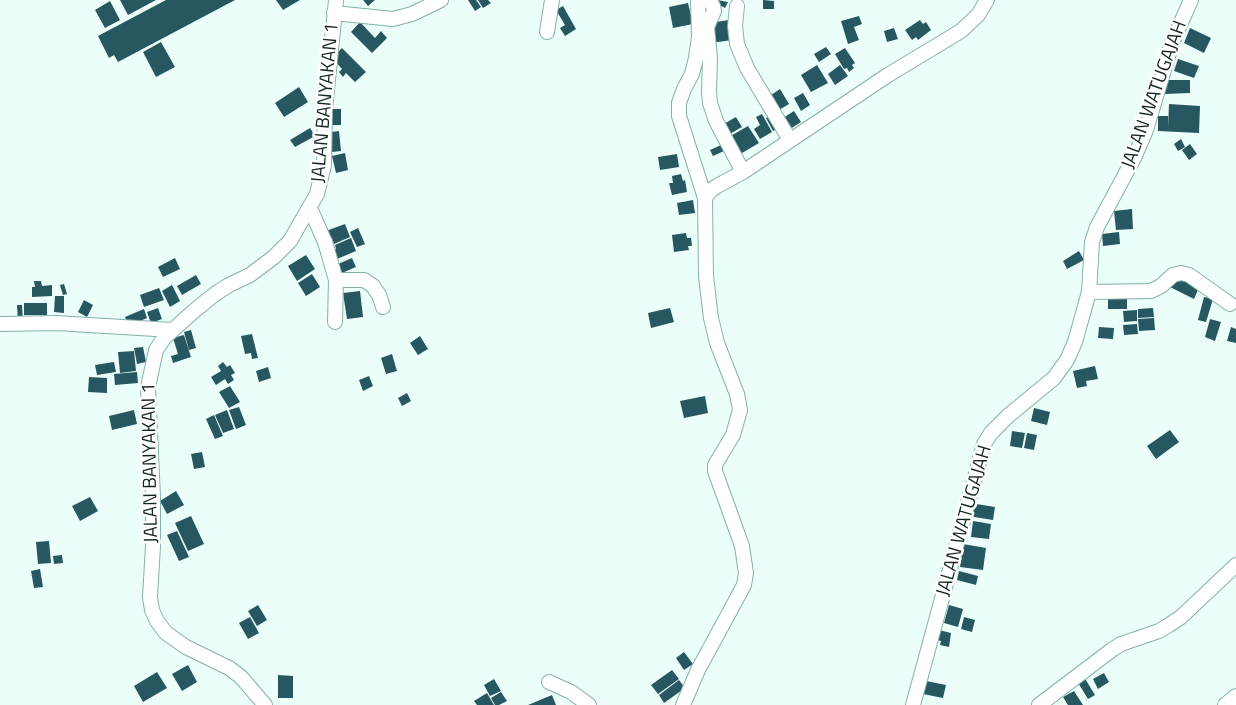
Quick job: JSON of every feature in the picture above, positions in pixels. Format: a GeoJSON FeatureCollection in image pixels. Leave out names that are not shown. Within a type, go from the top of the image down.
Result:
{"type":"FeatureCollection","features":[{"type":"Feature","properties":{"kind":"street"},"geometry":{"type":"LineString","coordinates":[[335,7],[393,19],[412,14],[440,0]]}},
{"type":"Feature","properties":{"kind":"street"},"geometry":{"type":"LineString","coordinates":[[546,32],[552,0]]}},
{"type":"Feature","properties":{"kind":"street"},"geometry":{"type":"LineString","coordinates":[[683,705],[698,670],[740,592],[746,572],[742,546],[715,471],[715,464],[733,435],[740,410],[737,394],[717,343],[711,318],[706,276],[705,198],[679,116],[679,103],[692,74],[696,58],[699,38],[698,0]]}},
{"type":"Feature","properties":{"kind":"street"},"geometry":{"type":"LineString","coordinates":[[709,0],[714,12],[706,26],[710,58],[708,92],[710,103],[716,121],[743,172]]}},
{"type":"Feature","properties":{"kind":"street"},"geometry":{"type":"LineString","coordinates":[[705,198],[716,186],[743,172],[888,75],[961,31],[978,15],[987,0]]}},
{"type":"Feature","properties":{"kind":"street","name":"JALAN WATUGAJAH"},"geometry":{"type":"LineString","coordinates":[[913,705],[984,444],[991,433],[1008,416],[1054,378],[1067,360],[1075,342],[1089,292],[1092,242],[1097,227],[1134,158],[1146,130],[1172,43],[1191,0]]}},
{"type":"Feature","properties":{"kind":"street"},"geometry":{"type":"LineString","coordinates":[[737,6],[735,26],[740,52],[760,91],[790,140]]}},
{"type":"Feature","properties":{"kind":"street","name":"JALAN BANYAKAN 1"},"geometry":{"type":"LineString","coordinates":[[265,705],[241,677],[229,668],[186,647],[166,633],[157,621],[150,604],[153,496],[148,387],[156,350],[164,338],[216,294],[263,266],[290,241],[318,194],[324,165],[326,101],[335,7]]}},
{"type":"Feature","properties":{"kind":"street"},"geometry":{"type":"LineString","coordinates":[[310,208],[328,249],[336,280],[335,322]]}},
{"type":"Feature","properties":{"kind":"street"},"geometry":{"type":"LineString","coordinates":[[1089,292],[1151,291],[1161,286],[1173,275],[1181,273],[1189,275],[1230,304]]}},
{"type":"Feature","properties":{"kind":"street"},"geometry":{"type":"LineString","coordinates":[[336,280],[364,280],[379,295],[382,307]]}},
{"type":"Feature","properties":{"kind":"street"},"geometry":{"type":"LineString","coordinates":[[0,324],[56,323],[172,330]]}},
{"type":"Feature","properties":{"kind":"street"},"geometry":{"type":"LineString","coordinates":[[1039,705],[1112,649],[1159,631],[1169,625],[1236,565]]}},
{"type":"Feature","properties":{"kind":"street"},"geometry":{"type":"LineString","coordinates":[[549,682],[571,692],[589,705]]}},
{"type":"Feature","properties":{"kind":"street"},"geometry":{"type":"LineString","coordinates":[[1225,705],[1236,696]]}},
{"type":"Feature","properties":{"kind":"building"},"geometry":{"type":"Polygon","coordinates":[[[120,0],[156,0],[128,15],[120,0]]]}},
{"type":"Feature","properties":{"kind":"building"},"geometry":{"type":"Polygon","coordinates":[[[166,0],[235,0],[118,62],[114,55],[109,58],[98,36],[166,0]]]}},
{"type":"Feature","properties":{"kind":"building"},"geometry":{"type":"Polygon","coordinates":[[[276,0],[300,0],[283,10],[276,0]]]}},
{"type":"Feature","properties":{"kind":"building"},"geometry":{"type":"Polygon","coordinates":[[[363,0],[375,0],[368,6],[363,0]]]}},
{"type":"Feature","properties":{"kind":"building"},"geometry":{"type":"Polygon","coordinates":[[[468,0],[476,0],[481,7],[475,11],[468,0]]]}},
{"type":"Feature","properties":{"kind":"building"},"geometry":{"type":"Polygon","coordinates":[[[478,0],[488,0],[491,3],[483,8],[478,0]]]}},
{"type":"Feature","properties":{"kind":"building"},"geometry":{"type":"Polygon","coordinates":[[[717,0],[728,2],[725,8],[716,3],[717,0]]]}},
{"type":"Feature","properties":{"kind":"building"},"geometry":{"type":"Polygon","coordinates":[[[763,0],[774,1],[774,9],[763,9],[763,0]]]}},
{"type":"Feature","properties":{"kind":"building"},"geometry":{"type":"Polygon","coordinates":[[[110,1],[120,20],[105,28],[95,10],[110,1]]]}},
{"type":"Feature","properties":{"kind":"building"},"geometry":{"type":"Polygon","coordinates":[[[688,3],[693,24],[673,28],[669,7],[688,3]]]}},
{"type":"Feature","properties":{"kind":"building"},"geometry":{"type":"Polygon","coordinates":[[[563,6],[576,29],[565,36],[560,28],[565,25],[556,10],[563,6]]]}},
{"type":"Feature","properties":{"kind":"building"},"geometry":{"type":"Polygon","coordinates":[[[859,16],[862,24],[854,27],[859,40],[848,44],[841,21],[859,16]]]}},
{"type":"Feature","properties":{"kind":"building"},"geometry":{"type":"Polygon","coordinates":[[[729,20],[732,40],[711,43],[709,23],[729,20]]]}},
{"type":"Feature","properties":{"kind":"building"},"geometry":{"type":"Polygon","coordinates":[[[920,20],[923,24],[926,22],[931,30],[918,40],[916,37],[912,40],[905,30],[920,20]]]}},
{"type":"Feature","properties":{"kind":"building"},"geometry":{"type":"Polygon","coordinates":[[[360,22],[375,38],[381,31],[387,38],[372,53],[351,32],[360,22]]]}},
{"type":"Feature","properties":{"kind":"building"},"geometry":{"type":"Polygon","coordinates":[[[894,28],[898,39],[887,42],[884,31],[894,28]]]}},
{"type":"Feature","properties":{"kind":"building"},"geometry":{"type":"Polygon","coordinates":[[[1190,28],[1211,38],[1204,53],[1184,43],[1190,28]]]}},
{"type":"Feature","properties":{"kind":"building"},"geometry":{"type":"Polygon","coordinates":[[[161,42],[175,67],[156,77],[143,52],[161,42]]]}},
{"type":"Feature","properties":{"kind":"building"},"geometry":{"type":"Polygon","coordinates":[[[826,47],[831,54],[819,62],[814,54],[826,47]]]}},
{"type":"Feature","properties":{"kind":"building"},"geometry":{"type":"Polygon","coordinates":[[[342,48],[366,72],[355,82],[346,73],[343,77],[339,72],[342,69],[332,58],[342,48]]]}},
{"type":"Feature","properties":{"kind":"building"},"geometry":{"type":"Polygon","coordinates":[[[845,48],[855,63],[852,65],[854,68],[849,72],[847,68],[844,69],[835,54],[845,48]]]}},
{"type":"Feature","properties":{"kind":"building"},"geometry":{"type":"Polygon","coordinates":[[[1178,59],[1199,66],[1194,78],[1174,71],[1178,59]]]}},
{"type":"Feature","properties":{"kind":"building"},"geometry":{"type":"Polygon","coordinates":[[[817,65],[828,83],[811,92],[801,75],[817,65]]]}},
{"type":"Feature","properties":{"kind":"building"},"geometry":{"type":"Polygon","coordinates":[[[840,65],[848,76],[835,85],[828,74],[840,65]]]}},
{"type":"Feature","properties":{"kind":"building"},"geometry":{"type":"Polygon","coordinates":[[[1165,80],[1190,80],[1190,93],[1165,94],[1165,80]]]}},
{"type":"Feature","properties":{"kind":"building"},"geometry":{"type":"Polygon","coordinates":[[[299,87],[308,102],[284,117],[275,103],[299,87]]]}},
{"type":"Feature","properties":{"kind":"building"},"geometry":{"type":"Polygon","coordinates":[[[780,89],[789,104],[779,110],[771,95],[780,89]]]}},
{"type":"Feature","properties":{"kind":"building"},"geometry":{"type":"Polygon","coordinates":[[[803,93],[810,105],[801,111],[794,98],[803,93]]]}},
{"type":"Feature","properties":{"kind":"building"},"geometry":{"type":"Polygon","coordinates":[[[1169,104],[1200,106],[1199,133],[1158,131],[1158,116],[1168,116],[1168,127],[1169,104]]]}},
{"type":"Feature","properties":{"kind":"building"},"geometry":{"type":"Polygon","coordinates":[[[329,109],[341,109],[341,125],[329,125],[329,109]]]}},
{"type":"Feature","properties":{"kind":"building"},"geometry":{"type":"Polygon","coordinates":[[[794,111],[801,122],[787,131],[780,120],[794,111]]]}},
{"type":"Feature","properties":{"kind":"building"},"geometry":{"type":"Polygon","coordinates":[[[762,114],[772,132],[760,139],[754,129],[760,125],[756,117],[762,114]]]}},
{"type":"Feature","properties":{"kind":"building"},"geometry":{"type":"Polygon","coordinates":[[[771,115],[779,128],[773,131],[766,118],[771,115]]]}},
{"type":"Feature","properties":{"kind":"building"},"geometry":{"type":"Polygon","coordinates":[[[736,117],[742,127],[728,135],[722,125],[736,117]]]}},
{"type":"Feature","properties":{"kind":"building"},"geometry":{"type":"Polygon","coordinates":[[[748,126],[759,143],[737,156],[727,138],[748,126]]]}},
{"type":"Feature","properties":{"kind":"building"},"geometry":{"type":"Polygon","coordinates":[[[310,128],[315,136],[295,147],[290,140],[310,128]]]}},
{"type":"Feature","properties":{"kind":"building"},"geometry":{"type":"Polygon","coordinates":[[[339,131],[341,151],[332,152],[331,132],[339,131]]]}},
{"type":"Feature","properties":{"kind":"building"},"geometry":{"type":"Polygon","coordinates":[[[1181,139],[1185,147],[1178,151],[1174,144],[1181,139]]]}},
{"type":"Feature","properties":{"kind":"building"},"geometry":{"type":"Polygon","coordinates":[[[1190,144],[1197,154],[1189,160],[1182,150],[1190,144]]]}},
{"type":"Feature","properties":{"kind":"building"},"geometry":{"type":"Polygon","coordinates":[[[721,145],[724,151],[713,156],[710,150],[721,145]]]}},
{"type":"Feature","properties":{"kind":"building"},"geometry":{"type":"Polygon","coordinates":[[[345,153],[348,170],[336,173],[332,156],[345,153]]]}},
{"type":"Feature","properties":{"kind":"building"},"geometry":{"type":"Polygon","coordinates":[[[677,154],[679,167],[660,170],[658,157],[677,154]]]}},
{"type":"Feature","properties":{"kind":"building"},"geometry":{"type":"Polygon","coordinates":[[[681,174],[683,181],[685,180],[687,192],[672,195],[669,183],[673,183],[672,176],[681,174]]]}},
{"type":"Feature","properties":{"kind":"building"},"geometry":{"type":"Polygon","coordinates":[[[693,200],[695,213],[679,215],[677,203],[693,200]]]}},
{"type":"Feature","properties":{"kind":"building"},"geometry":{"type":"Polygon","coordinates":[[[1132,209],[1133,229],[1116,230],[1114,211],[1132,209]]]}},
{"type":"Feature","properties":{"kind":"building"},"geometry":{"type":"Polygon","coordinates":[[[345,224],[350,237],[334,244],[332,238],[329,239],[326,231],[345,224]]]}},
{"type":"Feature","properties":{"kind":"building"},"geometry":{"type":"Polygon","coordinates":[[[358,228],[365,244],[357,247],[350,232],[358,228]]]}},
{"type":"Feature","properties":{"kind":"building"},"geometry":{"type":"Polygon","coordinates":[[[1119,232],[1120,244],[1103,246],[1102,234],[1119,232]]]}},
{"type":"Feature","properties":{"kind":"building"},"geometry":{"type":"Polygon","coordinates":[[[686,233],[687,238],[691,238],[692,246],[688,246],[689,250],[674,252],[672,235],[686,233]]]}},
{"type":"Feature","properties":{"kind":"building"},"geometry":{"type":"Polygon","coordinates":[[[351,238],[356,251],[337,259],[333,250],[336,249],[335,245],[351,238]]]}},
{"type":"Feature","properties":{"kind":"building"},"geometry":{"type":"Polygon","coordinates":[[[1079,251],[1084,260],[1067,269],[1063,261],[1079,251]]]}},
{"type":"Feature","properties":{"kind":"building"},"geometry":{"type":"Polygon","coordinates":[[[306,255],[315,269],[297,281],[288,266],[306,255]]]}},
{"type":"Feature","properties":{"kind":"building"},"geometry":{"type":"Polygon","coordinates":[[[175,258],[180,269],[163,277],[158,267],[175,258]]]}},
{"type":"Feature","properties":{"kind":"building"},"geometry":{"type":"Polygon","coordinates":[[[352,258],[356,267],[342,273],[338,264],[352,258]]]}},
{"type":"Feature","properties":{"kind":"building"},"geometry":{"type":"Polygon","coordinates":[[[312,274],[320,287],[306,296],[298,283],[312,274]]]}},
{"type":"Feature","properties":{"kind":"building"},"geometry":{"type":"Polygon","coordinates":[[[196,275],[201,284],[182,295],[177,286],[196,275]]]}},
{"type":"Feature","properties":{"kind":"building"},"geometry":{"type":"Polygon","coordinates":[[[1176,276],[1200,285],[1194,299],[1170,287],[1176,276]]]}},
{"type":"Feature","properties":{"kind":"building"},"geometry":{"type":"Polygon","coordinates":[[[34,281],[41,281],[42,286],[52,285],[52,296],[32,297],[32,287],[35,287],[34,281]]]}},
{"type":"Feature","properties":{"kind":"building"},"geometry":{"type":"Polygon","coordinates":[[[64,284],[67,294],[63,295],[60,285],[64,284]]]}},
{"type":"Feature","properties":{"kind":"building"},"geometry":{"type":"Polygon","coordinates":[[[172,285],[180,301],[170,307],[162,291],[172,285]]]}},
{"type":"Feature","properties":{"kind":"building"},"geometry":{"type":"Polygon","coordinates":[[[159,288],[164,300],[144,307],[140,295],[159,288]]]}},
{"type":"Feature","properties":{"kind":"building"},"geometry":{"type":"Polygon","coordinates":[[[360,291],[363,317],[347,319],[343,293],[360,291]]]}},
{"type":"Feature","properties":{"kind":"building"},"geometry":{"type":"Polygon","coordinates":[[[1108,294],[1127,295],[1127,309],[1108,309],[1108,294]]]}},
{"type":"Feature","properties":{"kind":"building"},"geometry":{"type":"Polygon","coordinates":[[[55,296],[64,296],[64,313],[54,312],[55,296]]]}},
{"type":"Feature","properties":{"kind":"building"},"geometry":{"type":"Polygon","coordinates":[[[1204,297],[1213,299],[1206,322],[1198,320],[1204,297]]]}},
{"type":"Feature","properties":{"kind":"building"},"geometry":{"type":"Polygon","coordinates":[[[84,300],[93,305],[87,317],[78,312],[84,300]]]}},
{"type":"Feature","properties":{"kind":"building"},"geometry":{"type":"Polygon","coordinates":[[[24,303],[47,303],[47,315],[24,315],[24,303]]]}},
{"type":"Feature","properties":{"kind":"building"},"geometry":{"type":"Polygon","coordinates":[[[17,305],[22,305],[23,322],[18,322],[17,305]]]}},
{"type":"Feature","properties":{"kind":"building"},"geometry":{"type":"Polygon","coordinates":[[[158,308],[162,319],[151,323],[147,312],[158,308]]]}},
{"type":"Feature","properties":{"kind":"building"},"geometry":{"type":"Polygon","coordinates":[[[670,308],[674,322],[651,328],[648,313],[670,308]]]}},
{"type":"Feature","properties":{"kind":"building"},"geometry":{"type":"Polygon","coordinates":[[[1153,308],[1154,317],[1138,318],[1138,309],[1153,308]]]}},
{"type":"Feature","properties":{"kind":"building"},"geometry":{"type":"Polygon","coordinates":[[[144,309],[147,318],[129,326],[125,317],[144,309]]]}},
{"type":"Feature","properties":{"kind":"building"},"geometry":{"type":"Polygon","coordinates":[[[1137,310],[1137,321],[1124,322],[1123,311],[1137,310]]]}},
{"type":"Feature","properties":{"kind":"building"},"geometry":{"type":"Polygon","coordinates":[[[1154,318],[1155,330],[1139,331],[1138,319],[1154,318]]]}},
{"type":"Feature","properties":{"kind":"building"},"geometry":{"type":"Polygon","coordinates":[[[1210,319],[1221,322],[1215,341],[1205,337],[1210,319]]]}},
{"type":"Feature","properties":{"kind":"building"},"geometry":{"type":"Polygon","coordinates":[[[1137,324],[1138,334],[1124,335],[1123,325],[1137,324]]]}},
{"type":"Feature","properties":{"kind":"building"},"geometry":{"type":"Polygon","coordinates":[[[1099,327],[1114,328],[1113,339],[1098,338],[1099,327]]]}},
{"type":"Feature","properties":{"kind":"building"},"geometry":{"type":"Polygon","coordinates":[[[1231,327],[1236,329],[1236,343],[1227,341],[1231,327]]]}},
{"type":"Feature","properties":{"kind":"building"},"geometry":{"type":"Polygon","coordinates":[[[191,330],[196,348],[189,350],[184,332],[191,330]]]}},
{"type":"Feature","properties":{"kind":"building"},"geometry":{"type":"Polygon","coordinates":[[[252,334],[258,358],[252,359],[251,353],[245,354],[241,336],[252,334]]]}},
{"type":"Feature","properties":{"kind":"building"},"geometry":{"type":"Polygon","coordinates":[[[184,335],[191,357],[173,363],[171,356],[178,354],[173,338],[184,335]]]}},
{"type":"Feature","properties":{"kind":"building"},"geometry":{"type":"Polygon","coordinates":[[[420,336],[428,349],[418,355],[410,343],[420,336]]]}},
{"type":"Feature","properties":{"kind":"building"},"geometry":{"type":"Polygon","coordinates":[[[143,347],[146,362],[137,364],[134,348],[143,347]]]}},
{"type":"Feature","properties":{"kind":"building"},"geometry":{"type":"Polygon","coordinates":[[[134,351],[136,371],[120,373],[118,352],[134,351]]]}},
{"type":"Feature","properties":{"kind":"building"},"geometry":{"type":"Polygon","coordinates":[[[392,354],[397,371],[386,374],[381,358],[392,354]]]}},
{"type":"Feature","properties":{"kind":"building"},"geometry":{"type":"Polygon","coordinates":[[[114,362],[116,372],[97,375],[95,365],[114,362]]]}},
{"type":"Feature","properties":{"kind":"building"},"geometry":{"type":"Polygon","coordinates":[[[223,362],[227,367],[230,365],[235,373],[231,375],[234,380],[228,384],[225,379],[216,385],[211,377],[221,371],[218,366],[223,362]]]}},
{"type":"Feature","properties":{"kind":"building"},"geometry":{"type":"Polygon","coordinates":[[[1095,366],[1098,379],[1086,381],[1087,386],[1077,388],[1073,371],[1095,366]]]}},
{"type":"Feature","properties":{"kind":"building"},"geometry":{"type":"Polygon","coordinates":[[[268,367],[271,378],[259,382],[256,371],[268,367]]]}},
{"type":"Feature","properties":{"kind":"building"},"geometry":{"type":"Polygon","coordinates":[[[137,372],[138,383],[115,385],[114,374],[137,372]]]}},
{"type":"Feature","properties":{"kind":"building"},"geometry":{"type":"Polygon","coordinates":[[[369,376],[373,386],[363,391],[359,380],[369,376]]]}},
{"type":"Feature","properties":{"kind":"building"},"geometry":{"type":"Polygon","coordinates":[[[89,377],[107,378],[107,393],[88,392],[89,377]]]}},
{"type":"Feature","properties":{"kind":"building"},"geometry":{"type":"Polygon","coordinates":[[[230,386],[240,402],[229,408],[219,392],[230,386]]]}},
{"type":"Feature","properties":{"kind":"building"},"geometry":{"type":"Polygon","coordinates":[[[407,393],[411,401],[402,406],[398,398],[407,393]]]}},
{"type":"Feature","properties":{"kind":"building"},"geometry":{"type":"Polygon","coordinates":[[[705,396],[708,413],[684,418],[680,401],[705,396]]]}},
{"type":"Feature","properties":{"kind":"building"},"geometry":{"type":"Polygon","coordinates":[[[239,407],[246,425],[236,429],[229,410],[239,407]]]}},
{"type":"Feature","properties":{"kind":"building"},"geometry":{"type":"Polygon","coordinates":[[[1034,408],[1050,412],[1047,425],[1031,421],[1034,408]]]}},
{"type":"Feature","properties":{"kind":"building"},"geometry":{"type":"Polygon","coordinates":[[[134,410],[137,424],[112,430],[109,416],[134,410]]]}},
{"type":"Feature","properties":{"kind":"building"},"geometry":{"type":"Polygon","coordinates":[[[227,410],[234,429],[223,433],[215,415],[227,410]]]}},
{"type":"Feature","properties":{"kind":"building"},"geometry":{"type":"Polygon","coordinates":[[[214,415],[223,436],[215,439],[206,419],[214,415]]]}},
{"type":"Feature","properties":{"kind":"building"},"geometry":{"type":"Polygon","coordinates":[[[1170,430],[1179,442],[1156,459],[1147,446],[1170,430]]]}},
{"type":"Feature","properties":{"kind":"building"},"geometry":{"type":"Polygon","coordinates":[[[1012,431],[1025,433],[1022,448],[1010,446],[1012,431]]]}},
{"type":"Feature","properties":{"kind":"building"},"geometry":{"type":"Polygon","coordinates":[[[1027,433],[1037,435],[1034,450],[1024,448],[1027,433]]]}},
{"type":"Feature","properties":{"kind":"building"},"geometry":{"type":"Polygon","coordinates":[[[202,452],[205,467],[194,469],[191,454],[202,452]]]}},
{"type":"Feature","properties":{"kind":"building"},"geometry":{"type":"Polygon","coordinates":[[[176,491],[184,505],[167,514],[160,501],[176,491]]]}},
{"type":"Feature","properties":{"kind":"building"},"geometry":{"type":"Polygon","coordinates":[[[90,497],[98,511],[80,521],[72,506],[90,497]]]}},
{"type":"Feature","properties":{"kind":"building"},"geometry":{"type":"Polygon","coordinates":[[[970,503],[995,507],[993,520],[968,516],[970,503]]]}},
{"type":"Feature","properties":{"kind":"building"},"geometry":{"type":"Polygon","coordinates":[[[191,516],[204,544],[188,551],[175,523],[191,516]]]}},
{"type":"Feature","properties":{"kind":"building"},"geometry":{"type":"Polygon","coordinates":[[[973,521],[991,524],[989,539],[971,537],[973,521]]]}},
{"type":"Feature","properties":{"kind":"building"},"geometry":{"type":"Polygon","coordinates":[[[177,531],[189,557],[179,561],[167,535],[177,531]]]}},
{"type":"Feature","properties":{"kind":"building"},"geometry":{"type":"Polygon","coordinates":[[[49,541],[51,563],[38,564],[36,542],[49,541]]]}},
{"type":"Feature","properties":{"kind":"building"},"geometry":{"type":"Polygon","coordinates":[[[963,544],[986,548],[983,570],[960,567],[963,544]]]}},
{"type":"Feature","properties":{"kind":"building"},"geometry":{"type":"Polygon","coordinates":[[[62,555],[63,563],[54,564],[53,556],[62,555]]]}},
{"type":"Feature","properties":{"kind":"building"},"geometry":{"type":"Polygon","coordinates":[[[40,569],[43,587],[34,588],[31,571],[40,569]]]}},
{"type":"Feature","properties":{"kind":"building"},"geometry":{"type":"Polygon","coordinates":[[[959,571],[978,576],[976,585],[957,580],[959,571]]]}},
{"type":"Feature","properties":{"kind":"building"},"geometry":{"type":"Polygon","coordinates":[[[258,605],[267,620],[257,626],[248,611],[258,605]]]}},
{"type":"Feature","properties":{"kind":"building"},"geometry":{"type":"Polygon","coordinates":[[[949,605],[963,609],[958,627],[944,623],[949,605]]]}},
{"type":"Feature","properties":{"kind":"building"},"geometry":{"type":"Polygon","coordinates":[[[250,617],[259,633],[248,639],[239,623],[250,617]]]}},
{"type":"Feature","properties":{"kind":"building"},"geometry":{"type":"Polygon","coordinates":[[[964,617],[975,620],[972,632],[961,629],[964,617]]]}},
{"type":"Feature","properties":{"kind":"building"},"geometry":{"type":"Polygon","coordinates":[[[939,630],[951,633],[949,647],[940,645],[941,641],[937,640],[939,630]]]}},
{"type":"Feature","properties":{"kind":"building"},"geometry":{"type":"Polygon","coordinates":[[[684,652],[693,664],[684,670],[676,658],[684,652]]]}},
{"type":"Feature","properties":{"kind":"building"},"geometry":{"type":"Polygon","coordinates":[[[188,665],[197,682],[182,691],[172,674],[188,665]]]}},
{"type":"Feature","properties":{"kind":"building"},"geometry":{"type":"Polygon","coordinates":[[[672,670],[679,679],[658,694],[651,685],[672,670]]]}},
{"type":"Feature","properties":{"kind":"building"},"geometry":{"type":"Polygon","coordinates":[[[157,672],[167,688],[143,702],[134,686],[157,672]]]}},
{"type":"Feature","properties":{"kind":"building"},"geometry":{"type":"Polygon","coordinates":[[[1104,673],[1109,682],[1098,689],[1093,679],[1104,673]]]}},
{"type":"Feature","properties":{"kind":"building"},"geometry":{"type":"Polygon","coordinates":[[[278,675],[293,676],[293,698],[278,698],[278,675]]]}},
{"type":"Feature","properties":{"kind":"building"},"geometry":{"type":"Polygon","coordinates":[[[1084,677],[1095,695],[1088,699],[1077,681],[1084,677]]]}},
{"type":"Feature","properties":{"kind":"building"},"geometry":{"type":"Polygon","coordinates":[[[494,679],[501,691],[490,696],[484,685],[494,679]]]}},
{"type":"Feature","properties":{"kind":"building"},"geometry":{"type":"Polygon","coordinates":[[[679,680],[685,688],[664,703],[659,695],[679,680]]]}},
{"type":"Feature","properties":{"kind":"building"},"geometry":{"type":"Polygon","coordinates":[[[926,681],[946,685],[943,698],[923,694],[926,681]]]}},
{"type":"Feature","properties":{"kind":"building"},"geometry":{"type":"Polygon","coordinates":[[[1074,691],[1083,705],[1068,705],[1063,697],[1074,691]]]}},
{"type":"Feature","properties":{"kind":"building"},"geometry":{"type":"Polygon","coordinates":[[[501,692],[507,701],[495,705],[491,698],[501,692]]]}},
{"type":"Feature","properties":{"kind":"building"},"geometry":{"type":"Polygon","coordinates":[[[487,693],[494,705],[477,705],[474,701],[487,693]]]}},
{"type":"Feature","properties":{"kind":"building"},"geometry":{"type":"Polygon","coordinates":[[[552,695],[556,705],[528,705],[552,695]]]}}]}
